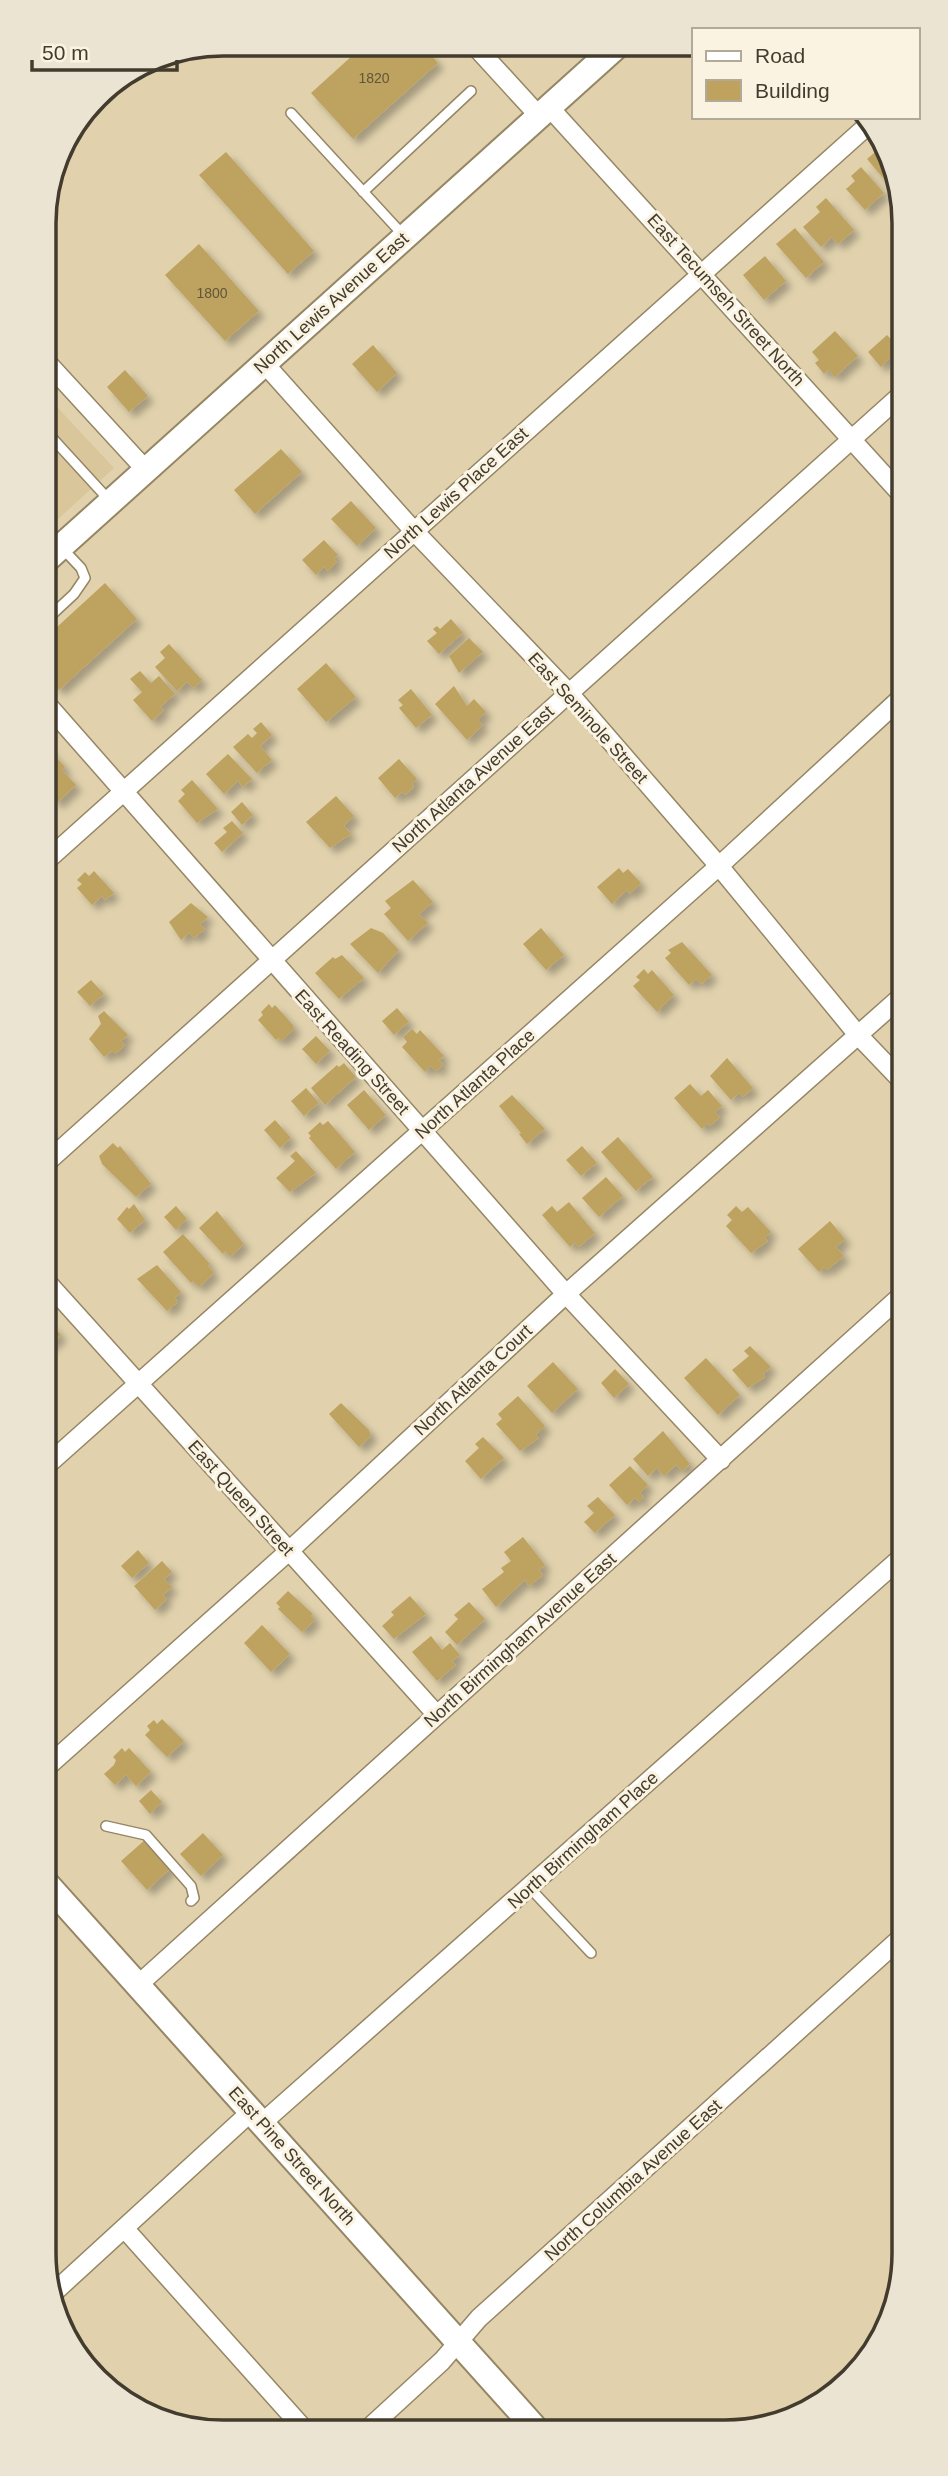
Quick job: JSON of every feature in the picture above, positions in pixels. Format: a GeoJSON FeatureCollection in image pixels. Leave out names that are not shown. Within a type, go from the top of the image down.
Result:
{"type":"FeatureCollection","features":[{"type":"Feature","properties":{"kind":"main road","name":"North Lewis Avenue East"},"geometry":{"type":"LineString","coordinates":[[56,546],[145,470],[606,56]]}},
{"type":"Feature","properties":{"kind":"main road","name":"East Pine Street North"},"geometry":{"type":"LineString","coordinates":[[56,1894],[528,2420]]}},
{"type":"Feature","properties":{"kind":"street","name":"East Tecumseh Street North"},"geometry":{"type":"LineString","coordinates":[[486,56],[544,111],[703,273],[892,484]]}},
{"type":"Feature","properties":{"kind":"street","name":"North Lewis Place East"},"geometry":{"type":"LineString","coordinates":[[56,852],[863,129]]}},
{"type":"Feature","properties":{"kind":"street","name":"East Seminole Street"},"geometry":{"type":"LineString","coordinates":[[264,363],[413,530],[568,692],[892,1071]]}},
{"type":"Feature","properties":{"kind":"street"},"geometry":{"type":"LineString","coordinates":[[56,372],[145,470]]}},
{"type":"Feature","properties":{"kind":"street","name":"North Atlanta Avenue East"},"geometry":{"type":"LineString","coordinates":[[56,1154],[892,403]]}},
{"type":"Feature","properties":{"kind":"street","name":"North Atlanta Place"},"geometry":{"type":"LineString","coordinates":[[56,1457],[719,866],[892,706]]}},
{"type":"Feature","properties":{"kind":"street","name":"East Reading Street"},"geometry":{"type":"LineString","coordinates":[[56,714],[125,789],[271,961],[566,1294],[721,1460]]}},
{"type":"Feature","properties":{"kind":"street","name":"North Atlanta Court"},"geometry":{"type":"LineString","coordinates":[[56,1759],[289,1551],[566,1294],[892,1005]]}},
{"type":"Feature","properties":{"kind":"street","name":"East Queen Street"},"geometry":{"type":"LineString","coordinates":[[56,1292],[437,1715]]}},
{"type":"Feature","properties":{"kind":"street","name":"North Birmingham Avenue East"},"geometry":{"type":"LineString","coordinates":[[138,1985],[892,1304]]}},
{"type":"Feature","properties":{"kind":"street","name":"North Birmingham Place"},"geometry":{"type":"LineString","coordinates":[[60,2287],[124,2228],[529,1887],[892,1566]]}},
{"type":"Feature","properties":{"kind":"street","name":"North Columbia Avenue East"},"geometry":{"type":"LineString","coordinates":[[377,2420],[479,2318],[892,1946]]}},
{"type":"Feature","properties":{"kind":"street"},"geometry":{"type":"LineString","coordinates":[[124,2228],[292,2420]]}},
{"type":"Feature","properties":{"kind":"lane"},"geometry":{"type":"LineString","coordinates":[[363,192],[471,91]]}},
{"type":"Feature","properties":{"kind":"lane"},"geometry":{"type":"LineString","coordinates":[[291,113],[405,237]]}},
{"type":"Feature","properties":{"kind":"lane"},"geometry":{"type":"LineString","coordinates":[[56,442],[110,501]]}},
{"type":"Feature","properties":{"kind":"lane"},"geometry":{"type":"LineString","coordinates":[[56,552],[81,568],[85,578],[74,594],[56,611]]}},
{"type":"Feature","properties":{"kind":"lane"},"geometry":{"type":"LineString","coordinates":[[106,1826],[146,1835],[191,1886],[194,1898],[191,1901]]}},
{"type":"Feature","properties":{"kind":"lane"},"geometry":{"type":"LineString","coordinates":[[529,1887],[591,1953]]}},
{"type":"Feature","properties":{"kind":"shaded area"},"geometry":{"type":"Polygon","coordinates":[[[56,406],[114,468],[56,521],[56,406]]]}},
{"type":"Feature","properties":{"kind":"building"},"geometry":{"type":"Polygon","coordinates":[[[352,56],[432,56],[438,63],[353,139],[311,93],[352,56]]]}},
{"type":"Feature","properties":{"kind":"building"},"geometry":{"type":"Polygon","coordinates":[[[876,151],[884,179],[867,159],[876,151]]]}},
{"type":"Feature","properties":{"kind":"building"},"geometry":{"type":"Polygon","coordinates":[[[226,152],[314,251],[288,274],[199,175],[226,152]]]}},
{"type":"Feature","properties":{"kind":"building"},"geometry":{"type":"Polygon","coordinates":[[[861,167],[884,193],[865,210],[846,189],[855,181],[851,176],[861,167]]]}},
{"type":"Feature","properties":{"kind":"building"},"geometry":{"type":"Polygon","coordinates":[[[826,198],[854,230],[838,244],[832,237],[821,247],[803,227],[820,212],[816,207],[826,198]]]}},
{"type":"Feature","properties":{"kind":"building"},"geometry":{"type":"Polygon","coordinates":[[[795,228],[824,262],[806,278],[776,244],[795,228]]]}},
{"type":"Feature","properties":{"kind":"building"},"geometry":{"type":"Polygon","coordinates":[[[199,244],[259,311],[225,341],[165,275],[199,244]]]}},
{"type":"Feature","properties":{"kind":"building"},"geometry":{"type":"Polygon","coordinates":[[[765,256],[786,281],[764,300],[743,275],[765,256]]]}},
{"type":"Feature","properties":{"kind":"building"},"geometry":{"type":"Polygon","coordinates":[[[835,331],[858,356],[835,377],[828,370],[824,374],[815,363],[819,360],[812,352],[835,331]]]}},
{"type":"Feature","properties":{"kind":"building"},"geometry":{"type":"Polygon","coordinates":[[[887,335],[892,340],[892,358],[881,367],[868,352],[887,335]]]}},
{"type":"Feature","properties":{"kind":"building"},"geometry":{"type":"Polygon","coordinates":[[[373,345],[397,373],[377,392],[352,364],[373,345]]]}},
{"type":"Feature","properties":{"kind":"building"},"geometry":{"type":"Polygon","coordinates":[[[125,370],[148,396],[129,412],[107,387],[125,370]]]}},
{"type":"Feature","properties":{"kind":"building"},"geometry":{"type":"Polygon","coordinates":[[[281,449],[302,472],[255,514],[234,490],[281,449]]]}},
{"type":"Feature","properties":{"kind":"building"},"geometry":{"type":"Polygon","coordinates":[[[351,501],[376,528],[357,546],[331,519],[351,501]]]}},
{"type":"Feature","properties":{"kind":"building"},"geometry":{"type":"Polygon","coordinates":[[[324,540],[338,555],[334,559],[337,562],[328,571],[324,567],[316,575],[302,560],[324,540]]]}},
{"type":"Feature","properties":{"kind":"building"},"geometry":{"type":"Polygon","coordinates":[[[105,583],[137,619],[59,690],[56,687],[56,628],[105,583]]]}},
{"type":"Feature","properties":{"kind":"building"},"geometry":{"type":"Polygon","coordinates":[[[451,619],[463,633],[439,654],[427,641],[437,633],[433,629],[437,626],[440,629],[451,619]]]}},
{"type":"Feature","properties":{"kind":"building"},"geometry":{"type":"Polygon","coordinates":[[[469,638],[483,652],[459,673],[449,656],[469,638]]]}},
{"type":"Feature","properties":{"kind":"building"},"geometry":{"type":"Polygon","coordinates":[[[169,644],[202,680],[193,688],[187,682],[177,691],[155,667],[165,658],[160,652],[169,644]]]}},
{"type":"Feature","properties":{"kind":"building"},"geometry":{"type":"Polygon","coordinates":[[[326,663],[356,697],[326,722],[297,689],[326,663]]]}},
{"type":"Feature","properties":{"kind":"building"},"geometry":{"type":"Polygon","coordinates":[[[140,671],[151,683],[159,676],[175,694],[160,707],[164,710],[152,721],[133,700],[142,692],[130,679],[140,671]]]}},
{"type":"Feature","properties":{"kind":"building"},"geometry":{"type":"Polygon","coordinates":[[[454,686],[467,706],[474,699],[486,712],[478,720],[483,725],[467,740],[435,704],[454,686]]]}},
{"type":"Feature","properties":{"kind":"building"},"geometry":{"type":"Polygon","coordinates":[[[411,689],[432,715],[416,728],[399,708],[403,705],[398,700],[411,689]]]}},
{"type":"Feature","properties":{"kind":"building"},"geometry":{"type":"Polygon","coordinates":[[[261,722],[272,735],[260,746],[272,760],[257,773],[233,747],[248,734],[252,738],[257,733],[253,729],[261,722]]]}},
{"type":"Feature","properties":{"kind":"building"},"geometry":{"type":"Polygon","coordinates":[[[228,754],[252,779],[243,787],[238,781],[224,794],[206,774],[228,754]]]}},
{"type":"Feature","properties":{"kind":"building"},"geometry":{"type":"Polygon","coordinates":[[[56,757],[65,767],[62,770],[76,785],[57,803],[56,757]]]}},
{"type":"Feature","properties":{"kind":"building"},"geometry":{"type":"Polygon","coordinates":[[[399,759],[417,779],[412,784],[414,787],[405,795],[402,792],[395,798],[378,778],[399,759]]]}},
{"type":"Feature","properties":{"kind":"building"},"geometry":{"type":"Polygon","coordinates":[[[192,780],[218,809],[197,823],[178,801],[185,794],[181,790],[192,780]]]}},
{"type":"Feature","properties":{"kind":"building"},"geometry":{"type":"Polygon","coordinates":[[[336,796],[354,816],[344,826],[351,834],[330,848],[306,822],[336,796]]]}},
{"type":"Feature","properties":{"kind":"building"},"geometry":{"type":"Polygon","coordinates":[[[242,802],[253,815],[242,825],[231,812],[242,802]]]}},
{"type":"Feature","properties":{"kind":"building"},"geometry":{"type":"Polygon","coordinates":[[[232,821],[243,833],[222,852],[214,843],[227,832],[223,828],[232,821]]]}},
{"type":"Feature","properties":{"kind":"building"},"geometry":{"type":"Polygon","coordinates":[[[619,868],[623,873],[628,869],[641,883],[630,894],[627,890],[612,904],[597,887],[619,868]]]}},
{"type":"Feature","properties":{"kind":"building"},"geometry":{"type":"Polygon","coordinates":[[[94,871],[114,893],[105,900],[102,896],[92,905],[77,888],[82,884],[77,880],[85,872],[89,876],[94,871]]]}},
{"type":"Feature","properties":{"kind":"building"},"geometry":{"type":"Polygon","coordinates":[[[413,880],[433,902],[419,914],[428,923],[408,941],[384,914],[391,908],[385,901],[413,880]]]}},
{"type":"Feature","properties":{"kind":"building"},"geometry":{"type":"Polygon","coordinates":[[[191,903],[208,917],[200,924],[205,929],[194,938],[189,933],[181,940],[169,922],[191,903]]]}},
{"type":"Feature","properties":{"kind":"building"},"geometry":{"type":"Polygon","coordinates":[[[371,928],[383,933],[399,950],[378,973],[350,944],[371,928]]]}},
{"type":"Feature","properties":{"kind":"building"},"geometry":{"type":"Polygon","coordinates":[[[541,928],[564,955],[546,970],[523,944],[541,928]]]}},
{"type":"Feature","properties":{"kind":"building"},"geometry":{"type":"Polygon","coordinates":[[[682,942],[712,975],[701,984],[696,979],[689,985],[665,958],[671,953],[668,950],[682,942]]]}},
{"type":"Feature","properties":{"kind":"building"},"geometry":{"type":"Polygon","coordinates":[[[342,955],[364,978],[339,999],[315,973],[333,957],[335,959],[342,955]]]}},
{"type":"Feature","properties":{"kind":"building"},"geometry":{"type":"Polygon","coordinates":[[[644,969],[648,974],[652,970],[674,995],[657,1012],[633,986],[640,980],[636,977],[644,969]]]}},
{"type":"Feature","properties":{"kind":"building"},"geometry":{"type":"Polygon","coordinates":[[[91,980],[104,994],[90,1006],[77,992],[91,980]]]}},
{"type":"Feature","properties":{"kind":"building"},"geometry":{"type":"Polygon","coordinates":[[[269,1004],[272,1008],[275,1005],[293,1025],[294,1029],[282,1041],[279,1038],[276,1040],[258,1020],[269,1004]]]}},
{"type":"Feature","properties":{"kind":"building"},"geometry":{"type":"Polygon","coordinates":[[[397,1008],[409,1022],[394,1035],[382,1021],[397,1008]]]}},
{"type":"Feature","properties":{"kind":"building"},"geometry":{"type":"Polygon","coordinates":[[[104,1011],[128,1035],[121,1041],[125,1045],[115,1054],[112,1051],[104,1057],[89,1039],[101,1024],[98,1016],[104,1011]]]}},
{"type":"Feature","properties":{"kind":"building"},"geometry":{"type":"Polygon","coordinates":[[[412,1029],[417,1034],[420,1030],[444,1056],[439,1060],[443,1065],[436,1071],[431,1066],[425,1072],[402,1047],[407,1042],[403,1037],[412,1029]]]}},
{"type":"Feature","properties":{"kind":"building"},"geometry":{"type":"Polygon","coordinates":[[[316,1036],[330,1051],[316,1064],[302,1049],[316,1036]]]}},
{"type":"Feature","properties":{"kind":"building"},"geometry":{"type":"Polygon","coordinates":[[[727,1058],[753,1088],[743,1097],[739,1093],[731,1100],[710,1076],[727,1058]]]}},
{"type":"Feature","properties":{"kind":"building"},"geometry":{"type":"Polygon","coordinates":[[[344,1063],[356,1077],[325,1105],[311,1088],[337,1065],[339,1067],[344,1063]]]}},
{"type":"Feature","properties":{"kind":"building"},"geometry":{"type":"Polygon","coordinates":[[[690,1084],[701,1096],[708,1090],[722,1106],[715,1112],[720,1117],[702,1129],[674,1098],[690,1084]]]}},
{"type":"Feature","properties":{"kind":"building"},"geometry":{"type":"Polygon","coordinates":[[[306,1088],[319,1103],[304,1116],[291,1101],[306,1088]]]}},
{"type":"Feature","properties":{"kind":"building"},"geometry":{"type":"Polygon","coordinates":[[[364,1090],[386,1115],[369,1130],[347,1105],[364,1090]]]}},
{"type":"Feature","properties":{"kind":"building"},"geometry":{"type":"Polygon","coordinates":[[[512,1095],[545,1129],[527,1144],[499,1106],[512,1095]]]}},
{"type":"Feature","properties":{"kind":"building"},"geometry":{"type":"Polygon","coordinates":[[[275,1120],[291,1138],[280,1148],[264,1130],[275,1120]]]}},
{"type":"Feature","properties":{"kind":"building"},"geometry":{"type":"Polygon","coordinates":[[[328,1121],[355,1152],[336,1169],[309,1138],[311,1136],[308,1133],[320,1122],[323,1125],[328,1121]]]}},
{"type":"Feature","properties":{"kind":"building"},"geometry":{"type":"Polygon","coordinates":[[[618,1137],[653,1177],[636,1191],[601,1152],[618,1137]]]}},
{"type":"Feature","properties":{"kind":"building"},"geometry":{"type":"Polygon","coordinates":[[[113,1143],[118,1148],[120,1146],[151,1184],[136,1197],[102,1164],[99,1156],[113,1143]]]}},
{"type":"Feature","properties":{"kind":"building"},"geometry":{"type":"Polygon","coordinates":[[[582,1146],[597,1163],[581,1176],[566,1160],[582,1146]]]}},
{"type":"Feature","properties":{"kind":"building"},"geometry":{"type":"Polygon","coordinates":[[[296,1151],[316,1173],[290,1192],[276,1178],[295,1161],[290,1156],[296,1151]]]}},
{"type":"Feature","properties":{"kind":"building"},"geometry":{"type":"Polygon","coordinates":[[[606,1177],[623,1196],[599,1217],[582,1198],[606,1177]]]}},
{"type":"Feature","properties":{"kind":"building"},"geometry":{"type":"Polygon","coordinates":[[[569,1202],[595,1233],[579,1247],[575,1243],[570,1247],[542,1215],[552,1206],[557,1212],[569,1202]]]}},
{"type":"Feature","properties":{"kind":"building"},"geometry":{"type":"Polygon","coordinates":[[[134,1204],[145,1220],[130,1233],[117,1219],[127,1207],[129,1209],[134,1204]]]}},
{"type":"Feature","properties":{"kind":"building"},"geometry":{"type":"Polygon","coordinates":[[[176,1206],[187,1219],[176,1230],[164,1217],[176,1206]]]}},
{"type":"Feature","properties":{"kind":"building"},"geometry":{"type":"Polygon","coordinates":[[[736,1206],[742,1212],[748,1207],[771,1232],[765,1238],[768,1241],[751,1253],[726,1226],[732,1220],[727,1215],[736,1206]]]}},
{"type":"Feature","properties":{"kind":"building"},"geometry":{"type":"Polygon","coordinates":[[[217,1211],[244,1244],[230,1257],[225,1251],[223,1254],[199,1228],[217,1211]]]}},
{"type":"Feature","properties":{"kind":"building"},"geometry":{"type":"Polygon","coordinates":[[[830,1221],[845,1239],[836,1247],[844,1256],[827,1270],[824,1267],[819,1272],[798,1249],[830,1221]]]}},
{"type":"Feature","properties":{"kind":"building"},"geometry":{"type":"Polygon","coordinates":[[[183,1234],[210,1264],[208,1266],[214,1273],[199,1287],[193,1281],[191,1283],[163,1252],[183,1234]]]}},
{"type":"Feature","properties":{"kind":"building"},"geometry":{"type":"Polygon","coordinates":[[[157,1265],[181,1292],[175,1298],[178,1302],[167,1311],[137,1279],[157,1265]]]}},
{"type":"Feature","properties":{"kind":"building"},"geometry":{"type":"Polygon","coordinates":[[[750,1346],[771,1367],[763,1374],[765,1377],[748,1388],[732,1370],[749,1356],[744,1351],[750,1346]]]}},
{"type":"Feature","properties":{"kind":"building"},"geometry":{"type":"Polygon","coordinates":[[[706,1358],[740,1395],[718,1415],[684,1378],[706,1358]]]}},
{"type":"Feature","properties":{"kind":"building"},"geometry":{"type":"Polygon","coordinates":[[[553,1362],[578,1389],[552,1413],[527,1386],[553,1362]]]}},
{"type":"Feature","properties":{"kind":"building"},"geometry":{"type":"Polygon","coordinates":[[[615,1369],[629,1384],[614,1398],[601,1383],[615,1369]]]}},
{"type":"Feature","properties":{"kind":"building"},"geometry":{"type":"Polygon","coordinates":[[[518,1396],[545,1426],[536,1435],[539,1438],[520,1451],[496,1424],[502,1419],[498,1414],[518,1396]]]}},
{"type":"Feature","properties":{"kind":"building"},"geometry":{"type":"Polygon","coordinates":[[[341,1403],[369,1430],[371,1436],[359,1447],[329,1414],[341,1403]]]}},
{"type":"Feature","properties":{"kind":"building"},"geometry":{"type":"Polygon","coordinates":[[[663,1431],[690,1464],[682,1471],[676,1465],[664,1476],[657,1468],[648,1476],[633,1459],[663,1431]]]}},
{"type":"Feature","properties":{"kind":"building"},"geometry":{"type":"Polygon","coordinates":[[[483,1437],[504,1458],[481,1479],[465,1461],[479,1448],[475,1444],[483,1437]]]}},
{"type":"Feature","properties":{"kind":"building"},"geometry":{"type":"Polygon","coordinates":[[[630,1466],[648,1485],[640,1493],[644,1497],[639,1502],[635,1498],[627,1505],[609,1485],[630,1466]]]}},
{"type":"Feature","properties":{"kind":"building"},"geometry":{"type":"Polygon","coordinates":[[[598,1497],[615,1515],[595,1533],[584,1522],[594,1513],[587,1506],[598,1497]]]}},
{"type":"Feature","properties":{"kind":"building"},"geometry":{"type":"Polygon","coordinates":[[[523,1537],[545,1565],[539,1570],[543,1575],[529,1586],[525,1580],[496,1607],[482,1589],[504,1572],[501,1568],[511,1561],[504,1552],[523,1537]]]}},
{"type":"Feature","properties":{"kind":"building"},"geometry":{"type":"Polygon","coordinates":[[[138,1550],[149,1563],[132,1578],[121,1566],[138,1550]]]}},
{"type":"Feature","properties":{"kind":"building"},"geometry":{"type":"Polygon","coordinates":[[[162,1561],[172,1572],[164,1579],[172,1587],[163,1595],[167,1599],[155,1610],[134,1586],[162,1561]]]}},
{"type":"Feature","properties":{"kind":"building"},"geometry":{"type":"Polygon","coordinates":[[[288,1591],[313,1614],[311,1616],[315,1620],[302,1632],[278,1609],[280,1607],[276,1603],[288,1591]]]}},
{"type":"Feature","properties":{"kind":"building"},"geometry":{"type":"Polygon","coordinates":[[[410,1596],[426,1614],[394,1639],[382,1626],[394,1615],[391,1612],[410,1596]]]}},
{"type":"Feature","properties":{"kind":"building"},"geometry":{"type":"Polygon","coordinates":[[[469,1602],[485,1619],[457,1645],[445,1632],[458,1619],[454,1615],[469,1602]]]}},
{"type":"Feature","properties":{"kind":"building"},"geometry":{"type":"Polygon","coordinates":[[[262,1625],[290,1654],[271,1672],[244,1643],[262,1625]]]}},
{"type":"Feature","properties":{"kind":"building"},"geometry":{"type":"Polygon","coordinates":[[[431,1636],[442,1650],[450,1643],[460,1655],[452,1661],[456,1665],[437,1681],[412,1652],[431,1636]]]}},
{"type":"Feature","properties":{"kind":"building"},"geometry":{"type":"Polygon","coordinates":[[[162,1719],[184,1741],[167,1757],[145,1735],[150,1730],[147,1726],[154,1720],[157,1724],[162,1719]]]}},
{"type":"Feature","properties":{"kind":"building"},"geometry":{"type":"Polygon","coordinates":[[[122,1748],[125,1752],[129,1748],[151,1772],[136,1786],[126,1775],[115,1785],[104,1774],[114,1765],[116,1760],[113,1757],[122,1748]]]}},
{"type":"Feature","properties":{"kind":"building"},"geometry":{"type":"Polygon","coordinates":[[[151,1790],[162,1802],[150,1814],[139,1801],[151,1790]]]}},
{"type":"Feature","properties":{"kind":"building"},"geometry":{"type":"Polygon","coordinates":[[[203,1833],[223,1855],[201,1876],[180,1854],[203,1833]]]}},
{"type":"Feature","properties":{"kind":"building"},"geometry":{"type":"Polygon","coordinates":[[[146,1839],[171,1868],[147,1890],[121,1861],[146,1839]]]}}]}
